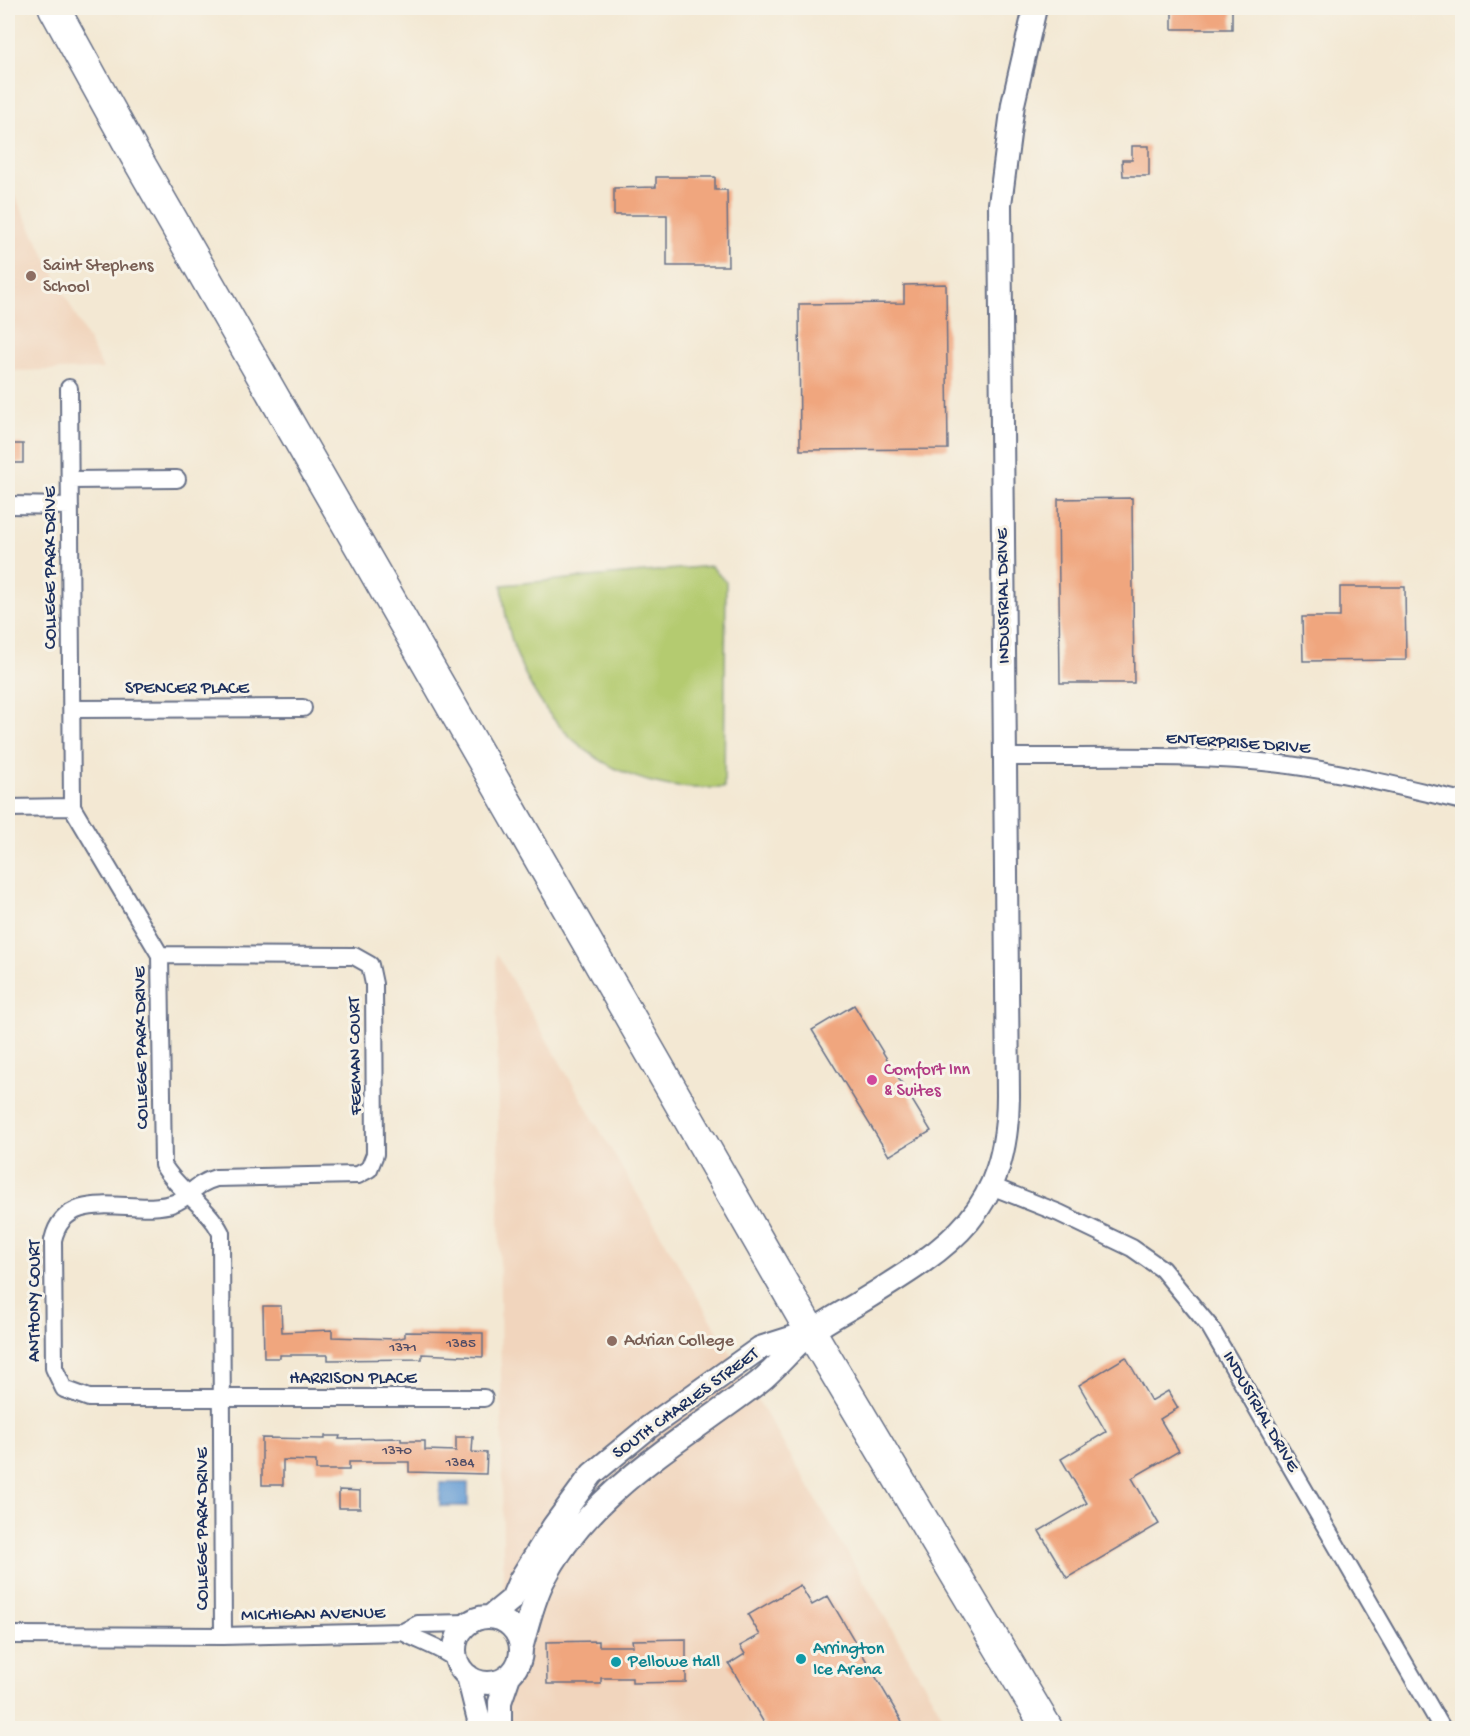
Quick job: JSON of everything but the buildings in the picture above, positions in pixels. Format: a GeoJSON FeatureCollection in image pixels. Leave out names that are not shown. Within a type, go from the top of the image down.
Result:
{"type":"FeatureCollection","features":[{"type":"Feature","properties":{"kind":"highway"},"geometry":{"type":"LineString","coordinates":[[54,8],[135,155],[811,1332],[1047,1728]]}},
{"type":"Feature","properties":{"kind":"street","name":"INDUSTRIAL DRIVE"},"geometry":{"type":"LineString","coordinates":[[811,1332],[939,1252],[979,1209],[1002,1160],[1008,1132],[1000,204],[1013,104],[1035,8]]}},
{"type":"Feature","properties":{"kind":"street","name":"COLLEGE PARK DRIVE"},"geometry":{"type":"LineString","coordinates":[[69,388],[72,807],[160,955],[163,1165],[173,1183],[206,1209],[221,1233],[224,1636]]}},
{"type":"Feature","properties":{"kind":"street"},"geometry":{"type":"LineString","coordinates":[[70,480],[177,479]]}},
{"type":"Feature","properties":{"kind":"street"},"geometry":{"type":"LineString","coordinates":[[8,506],[70,506]]}},
{"type":"Feature","properties":{"kind":"street","name":"SPENCER PLACE"},"geometry":{"type":"LineString","coordinates":[[72,710],[303,708]]}},
{"type":"Feature","properties":{"kind":"street","name":"ENTERPRISE DRIVE"},"geometry":{"type":"LineString","coordinates":[[1006,757],[1159,758],[1288,765],[1346,774],[1462,801]]}},
{"type":"Feature","properties":{"kind":"street"},"geometry":{"type":"LineString","coordinates":[[8,808],[72,807]]}},
{"type":"Feature","properties":{"kind":"street","name":"FEEMAN COURT"},"geometry":{"type":"LineString","coordinates":[[160,955],[354,956],[370,965],[374,984],[376,1135],[375,1154],[369,1169],[358,1175],[341,1177],[216,1178],[201,1182],[186,1194]]}},
{"type":"Feature","properties":{"kind":"street","name":"INDUSTRIAL DRIVE"},"geometry":{"type":"LineString","coordinates":[[991,1186],[1050,1209],[1132,1248],[1162,1269],[1188,1297],[1210,1327],[1442,1728]]}},
{"type":"Feature","properties":{"kind":"street","name":"ANTHONY COURT"},"geometry":{"type":"LineString","coordinates":[[186,1194],[176,1203],[90,1206],[64,1217],[56,1228],[53,1240],[54,1368],[57,1380],[64,1389],[89,1398],[222,1398]]}},
{"type":"Feature","properties":{"kind":"street","name":"SOUTH CHARLES STREET"},"geometry":{"type":"LineString","coordinates":[[480,1620],[512,1599],[520,1580],[553,1527],[592,1474],[649,1426],[760,1348],[811,1332]]}},
{"type":"Feature","properties":{"kind":"street","name":"SOUTH CHARLES STREET"},"geometry":{"type":"LineString","coordinates":[[522,1645],[535,1600],[544,1579],[564,1546],[589,1515],[618,1486],[762,1380],[811,1332]]}},
{"type":"Feature","properties":{"kind":"street","name":"HARRISON PLACE"},"geometry":{"type":"LineString","coordinates":[[222,1398],[483,1398]]}},
{"type":"Feature","properties":{"kind":"street"},"geometry":{"type":"LineString","coordinates":[[481,1728],[457,1639],[480,1620],[511,1625],[522,1645],[517,1667],[509,1676],[500,1702],[500,1728]]}},
{"type":"Feature","properties":{"kind":"street","name":"MICHIGAN AVENUE"},"geometry":{"type":"LineString","coordinates":[[8,1635],[224,1636],[403,1632],[418,1624],[480,1620]]}},
{"type":"Feature","properties":{"kind":"street","name":"MICHIGAN AVENUE"},"geometry":{"type":"LineString","coordinates":[[403,1632],[422,1643],[441,1648],[463,1668]]}},
{"type":"Feature","properties":{"kind":"street"},"geometry":{"type":"LineString","coordinates":[[463,1668],[488,1683],[509,1676]]}},
{"type":"Feature","properties":{"kind":"shaded area","name":"Saint Stephens School"},"geometry":{"type":"Polygon","coordinates":[[[8,183],[103,369],[8,371],[8,183]]]}},
{"type":"Feature","properties":{"kind":"shaded area","name":"Adrian College"},"geometry":{"type":"Polygon","coordinates":[[[496,953],[950,1728],[505,1728],[496,953]]]}},
{"type":"Feature","properties":{"kind":"green space"},"geometry":{"type":"Polygon","coordinates":[[[711,566],[726,582],[724,788],[672,786],[630,775],[599,759],[572,739],[549,714],[530,685],[516,653],[507,620],[502,585],[711,566]]]}},
{"type":"Feature","properties":{"kind":"water"},"geometry":{"type":"Polygon","coordinates":[[[440,1483],[468,1483],[468,1506],[440,1506],[440,1483]]]}},
{"type":"Feature","properties":{"kind":"place","name":"Saint Stephens School"},"geometry":{"type":"Point","coordinates":[31,276]}},
{"type":"Feature","properties":{"kind":"place","name":"Comfort Inn & Suites"},"geometry":{"type":"Point","coordinates":[872,1080]}},
{"type":"Feature","properties":{"kind":"place","name":"Adrian College"},"geometry":{"type":"Point","coordinates":[612,1341]}},
{"type":"Feature","properties":{"kind":"place","name":"Arrington Ice Arena"},"geometry":{"type":"Point","coordinates":[801,1659]}},
{"type":"Feature","properties":{"kind":"place","name":"Pellowe Hall"},"geometry":{"type":"Point","coordinates":[616,1662]}}]}
